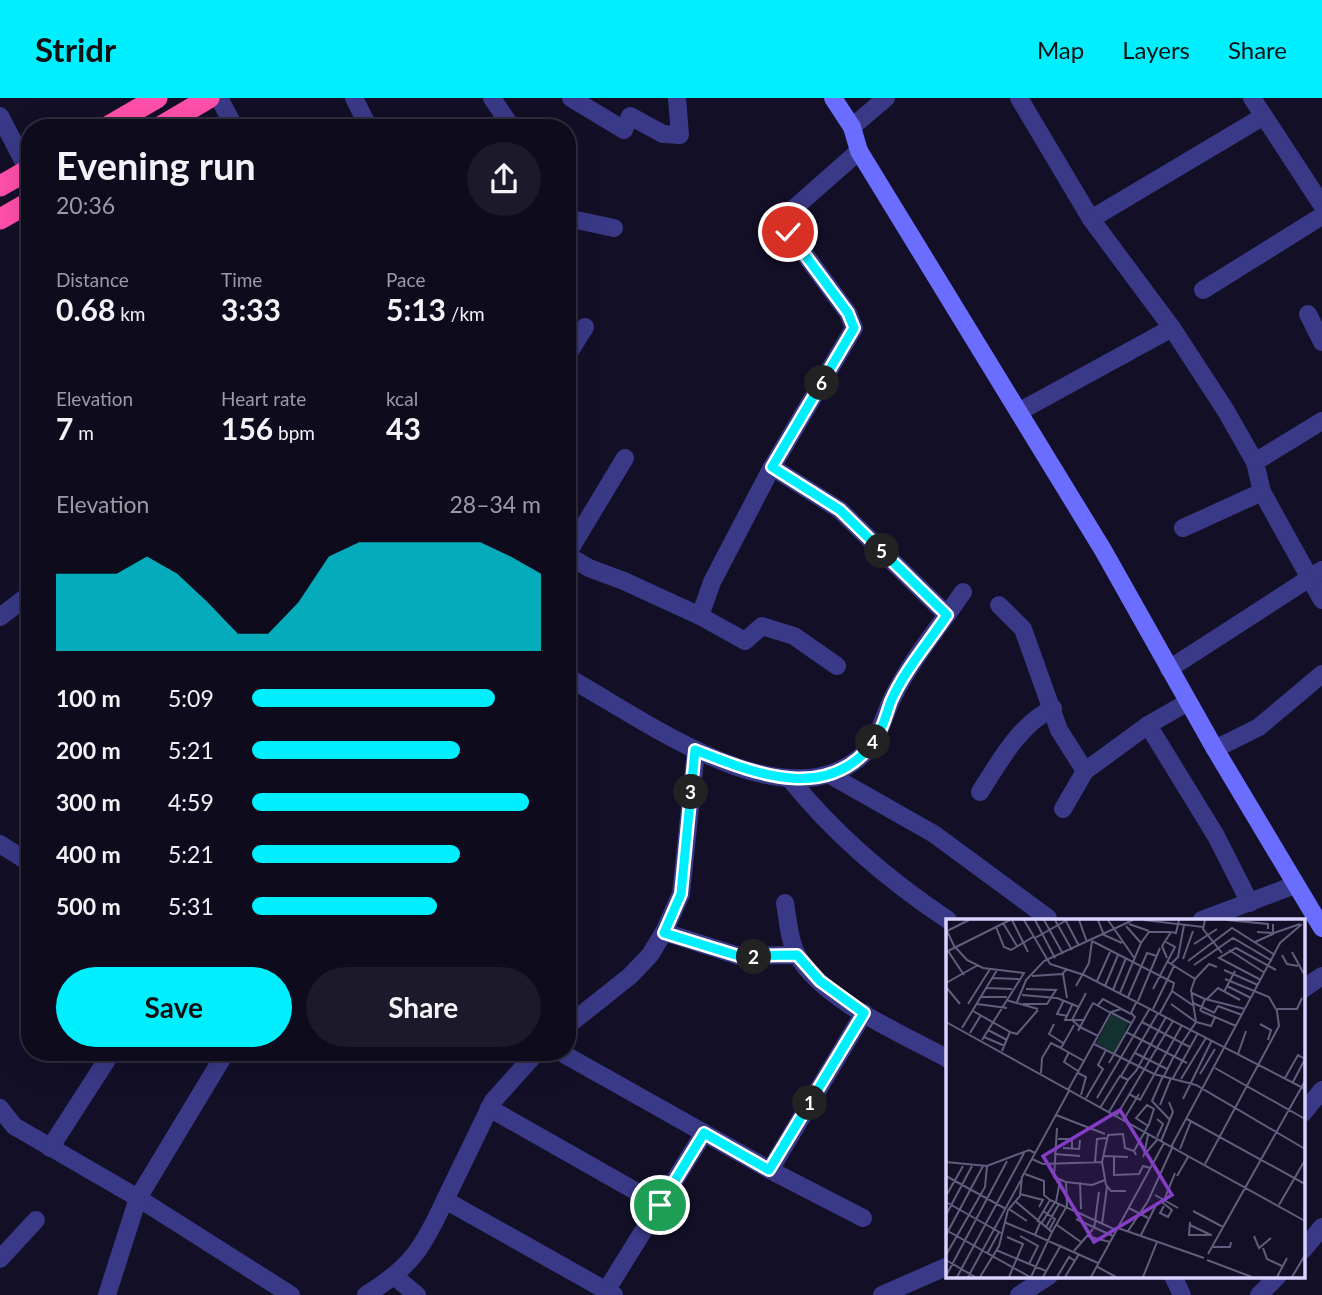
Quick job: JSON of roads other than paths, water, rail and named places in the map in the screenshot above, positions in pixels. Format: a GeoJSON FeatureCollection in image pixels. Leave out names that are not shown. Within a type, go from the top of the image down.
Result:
{"type":"FeatureCollection","features":[{"type":"Feature","properties":{"kind":"highway"},"geometry":{"type":"LineString","coordinates":[[114,119],[127,106],[157,98]]}},
{"type":"Feature","properties":{"kind":"highway"},"geometry":{"type":"LineString","coordinates":[[173,119],[209,98]]}},
{"type":"Feature","properties":{"kind":"highway"},"geometry":{"type":"LineString","coordinates":[[0,186],[21,174]]}},
{"type":"Feature","properties":{"kind":"highway"},"geometry":{"type":"LineString","coordinates":[[0,219],[21,207]]}},
{"type":"Feature","properties":{"kind":"street"},"geometry":{"type":"LineString","coordinates":[[219,98],[230,119]]}},
{"type":"Feature","properties":{"kind":"street"},"geometry":{"type":"LineString","coordinates":[[354,98],[364,119]]}},
{"type":"Feature","properties":{"kind":"street"},"geometry":{"type":"LineString","coordinates":[[492,98],[506,119]]}},
{"type":"Feature","properties":{"kind":"street"},"geometry":{"type":"LineString","coordinates":[[571,98],[624,130],[630,116],[663,134],[680,135],[677,98]]}},
{"type":"Feature","properties":{"kind":"street"},"geometry":{"type":"LineString","coordinates":[[833,98],[852,127],[859,151],[1020,411],[1215,749],[1322,928]]}},
{"type":"Feature","properties":{"kind":"street"},"geometry":{"type":"LineString","coordinates":[[852,127],[886,98]]}},
{"type":"Feature","properties":{"kind":"street"},"geometry":{"type":"LineString","coordinates":[[1019,98],[1090,219],[1172,328],[1255,462],[1262,492],[1316,573],[1322,600]]}},
{"type":"Feature","properties":{"kind":"street"},"geometry":{"type":"LineString","coordinates":[[1251,98],[1322,205]]}},
{"type":"Feature","properties":{"kind":"street"},"geometry":{"type":"LineString","coordinates":[[0,116],[21,154]]}},
{"type":"Feature","properties":{"kind":"street"},"geometry":{"type":"LineString","coordinates":[[1090,219],[1264,116]]}},
{"type":"Feature","properties":{"kind":"street"},"geometry":{"type":"LineString","coordinates":[[700,616],[712,582],[772,467],[854,328],[848,313],[788,232],[785,218],[859,151]]}},
{"type":"Feature","properties":{"kind":"street"},"geometry":{"type":"LineString","coordinates":[[1203,290],[1322,216]]}},
{"type":"Feature","properties":{"kind":"street"},"geometry":{"type":"LineString","coordinates":[[576,220],[614,228]]}},
{"type":"Feature","properties":{"kind":"street"},"geometry":{"type":"LineString","coordinates":[[1308,314],[1322,342]]}},
{"type":"Feature","properties":{"kind":"street"},"geometry":{"type":"LineString","coordinates":[[576,341],[584,327]]}},
{"type":"Feature","properties":{"kind":"street"},"geometry":{"type":"LineString","coordinates":[[1020,411],[1172,328]]}},
{"type":"Feature","properties":{"kind":"street"},"geometry":{"type":"LineString","coordinates":[[1255,462],[1322,421]]}},
{"type":"Feature","properties":{"kind":"street"},"geometry":{"type":"LineString","coordinates":[[576,539],[625,458]]}},
{"type":"Feature","properties":{"kind":"street"},"geometry":{"type":"LineString","coordinates":[[772,467],[840,510],[947,615]]}},
{"type":"Feature","properties":{"kind":"street"},"geometry":{"type":"LineString","coordinates":[[1183,528],[1262,492]]}},
{"type":"Feature","properties":{"kind":"street"},"geometry":{"type":"LineString","coordinates":[[576,560],[589,568],[700,616],[745,641],[762,626],[783,632],[837,666]]}},
{"type":"Feature","properties":{"kind":"street"},"geometry":{"type":"LineString","coordinates":[[1169,669],[1316,573]]}},
{"type":"Feature","properties":{"kind":"street"},"geometry":{"type":"LineString","coordinates":[[576,682],[695,750],[760,775],[790,779],[830,775],[859,758],[875,740],[885,723],[891,700],[963,592]]}},
{"type":"Feature","properties":{"kind":"street"},"geometry":{"type":"LineString","coordinates":[[0,617],[21,601]]}},
{"type":"Feature","properties":{"kind":"street"},"geometry":{"type":"LineString","coordinates":[[999,605],[1023,629],[1059,730],[1085,771]]}},
{"type":"Feature","properties":{"kind":"street"},"geometry":{"type":"LineString","coordinates":[[1215,749],[1259,727],[1322,674]]}},
{"type":"Feature","properties":{"kind":"street"},"geometry":{"type":"LineString","coordinates":[[1063,809],[1085,771],[1148,725],[1188,702]]}},
{"type":"Feature","properties":{"kind":"street"},"geometry":{"type":"LineString","coordinates":[[979,792],[1024,730],[1038,715],[1053,708]]}},
{"type":"Feature","properties":{"kind":"street"},"geometry":{"type":"LineString","coordinates":[[1148,725],[1216,836],[1250,903]]}},
{"type":"Feature","properties":{"kind":"street"},"geometry":{"type":"LineString","coordinates":[[576,1019],[630,976],[650,955],[664,933],[681,894],[695,750]]}},
{"type":"Feature","properties":{"kind":"street"},"geometry":{"type":"LineString","coordinates":[[830,775],[934,834],[1048,918]]}},
{"type":"Feature","properties":{"kind":"street"},"geometry":{"type":"LineString","coordinates":[[790,779],[825,822],[866,861],[947,919]]}},
{"type":"Feature","properties":{"kind":"street"},"geometry":{"type":"LineString","coordinates":[[0,844],[21,857]]}},
{"type":"Feature","properties":{"kind":"street"},"geometry":{"type":"LineString","coordinates":[[1205,919],[1295,885]]}},
{"type":"Feature","properties":{"kind":"street"},"geometry":{"type":"LineString","coordinates":[[785,903],[797,955],[826,987],[864,1013],[946,1058]]}},
{"type":"Feature","properties":{"kind":"street"},"geometry":{"type":"LineString","coordinates":[[664,933],[739,956],[797,955]]}},
{"type":"Feature","properties":{"kind":"street"},"geometry":{"type":"LineString","coordinates":[[1304,988],[1322,976]]}},
{"type":"Feature","properties":{"kind":"street"},"geometry":{"type":"LineString","coordinates":[[769,1170],[864,1013]]}},
{"type":"Feature","properties":{"kind":"street"},"geometry":{"type":"LineString","coordinates":[[50,1147],[106,1061]]}},
{"type":"Feature","properties":{"kind":"street"},"geometry":{"type":"LineString","coordinates":[[107,1295],[138,1198],[221,1061]]}},
{"type":"Feature","properties":{"kind":"street"},"geometry":{"type":"LineString","coordinates":[[366,1295],[395,1277],[425,1244],[489,1108],[529,1061]]}},
{"type":"Feature","properties":{"kind":"street"},"geometry":{"type":"LineString","coordinates":[[576,1061],[769,1170],[863,1218]]}},
{"type":"Feature","properties":{"kind":"street"},"geometry":{"type":"LineString","coordinates":[[1304,1112],[1322,1090]]}},
{"type":"Feature","properties":{"kind":"street"},"geometry":{"type":"LineString","coordinates":[[0,1108],[13,1126],[138,1198],[291,1295]]}},
{"type":"Feature","properties":{"kind":"street"},"geometry":{"type":"LineString","coordinates":[[489,1108],[660,1205]]}},
{"type":"Feature","properties":{"kind":"street"},"geometry":{"type":"LineString","coordinates":[[445,1200],[610,1293],[704,1133]]}},
{"type":"Feature","properties":{"kind":"street"},"geometry":{"type":"LineString","coordinates":[[0,1259],[36,1220]]}},
{"type":"Feature","properties":{"kind":"street"},"geometry":{"type":"LineString","coordinates":[[1304,1249],[1322,1227]]}},
{"type":"Feature","properties":{"kind":"street"},"geometry":{"type":"LineString","coordinates":[[882,1295],[946,1266]]}},
{"type":"Feature","properties":{"kind":"street"},"geometry":{"type":"LineString","coordinates":[[395,1277],[417,1295]]}},
{"type":"Feature","properties":{"kind":"street"},"geometry":{"type":"LineString","coordinates":[[1019,1295],[1046,1278]]}},
{"type":"Feature","properties":{"kind":"street"},"geometry":{"type":"LineString","coordinates":[[1174,1278],[1182,1295]]}},
{"type":"Feature","properties":{"kind":"street"},"geometry":{"type":"LineString","coordinates":[[1259,1295],[1276,1278]]}}]}
